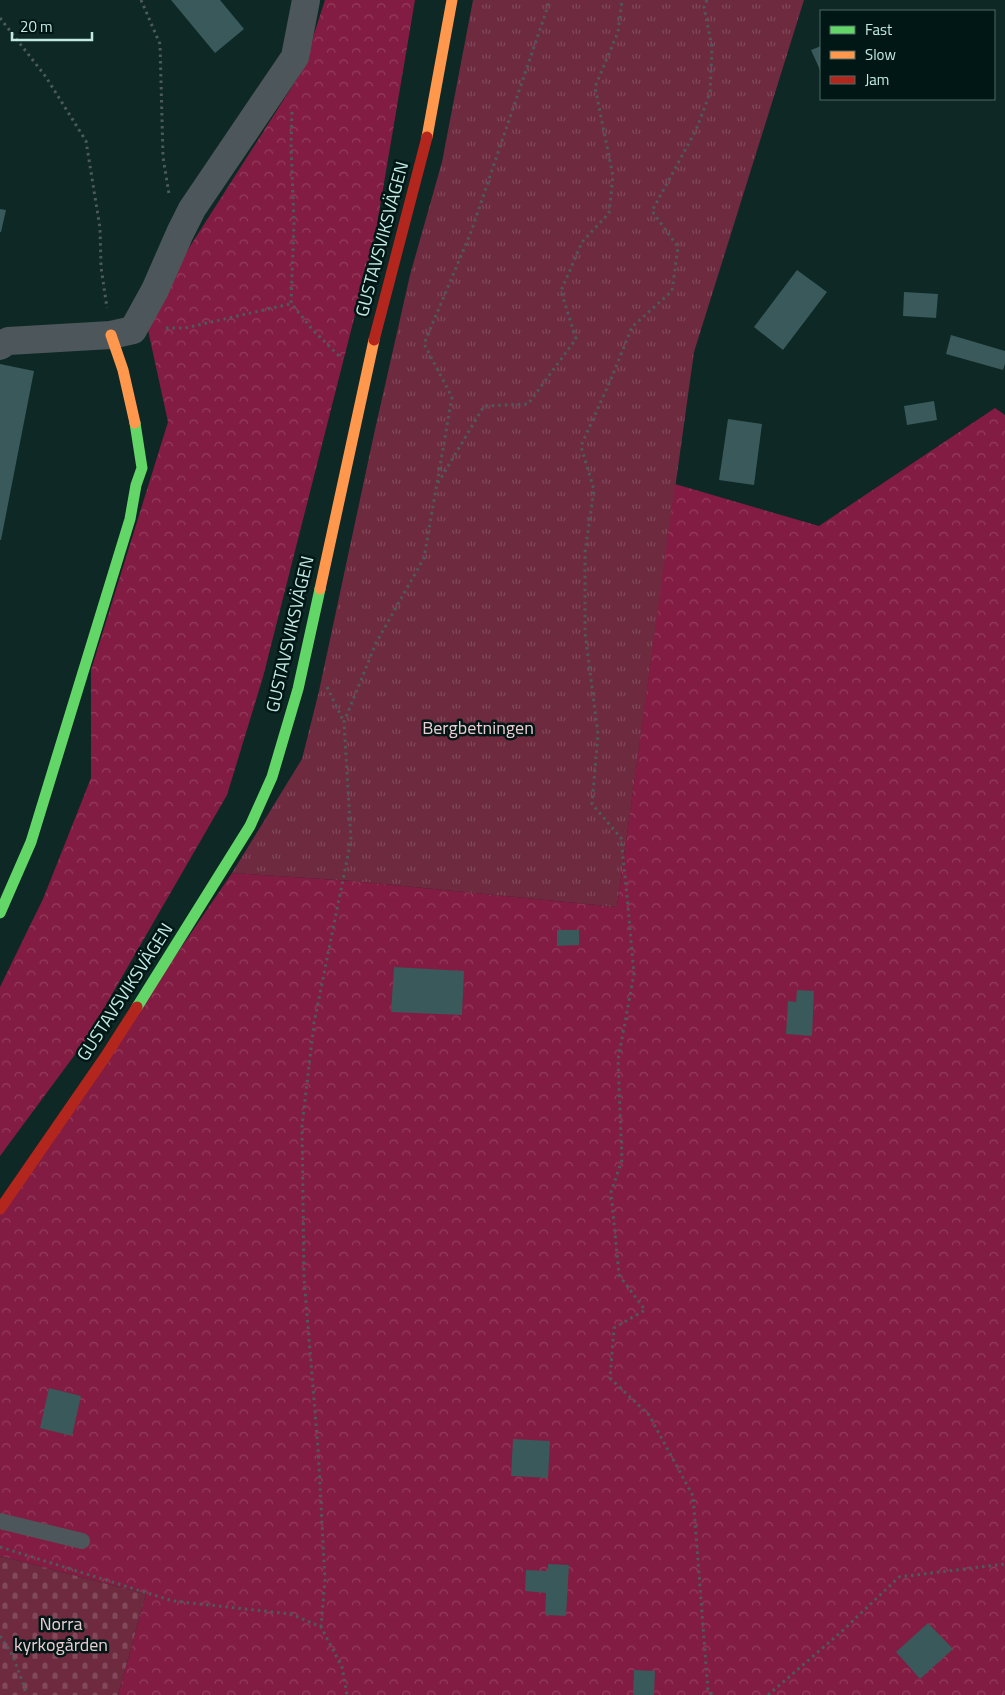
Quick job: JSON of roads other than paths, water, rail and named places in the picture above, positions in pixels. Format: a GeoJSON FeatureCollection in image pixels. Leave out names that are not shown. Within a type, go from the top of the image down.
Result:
{"type":"FeatureCollection","features":[{"type":"Feature","properties":{"kind":"street"},"geometry":{"type":"LineString","coordinates":[[0,346],[8,341],[112,335],[133,330],[155,290],[192,209],[295,57],[306,0]]}},
{"type":"Feature","properties":{"kind":"street","name":"GUSTAVSVIKSVÄGEN"},"geometry":{"type":"LineString","coordinates":[[0,1209],[105,1057],[210,892],[250,826],[272,777],[298,689],[380,313],[430,126],[452,0]]}},
{"type":"Feature","properties":{"kind":"street"},"geometry":{"type":"LineString","coordinates":[[0,913],[31,842],[130,520],[136,485],[142,468],[135,420],[112,335]]}},
{"type":"Feature","properties":{"kind":"lane"},"geometry":{"type":"LineString","coordinates":[[0,1521],[82,1541]]}},
{"type":"Feature","properties":{"kind":"park label","name":"Bergbetningen"},"geometry":{"type":"Point","coordinates":[478,728]}},
{"type":"Feature","properties":{"kind":"park label","name":"Norra kyrkogården"},"geometry":{"type":"Point","coordinates":[61,1634]}}]}
